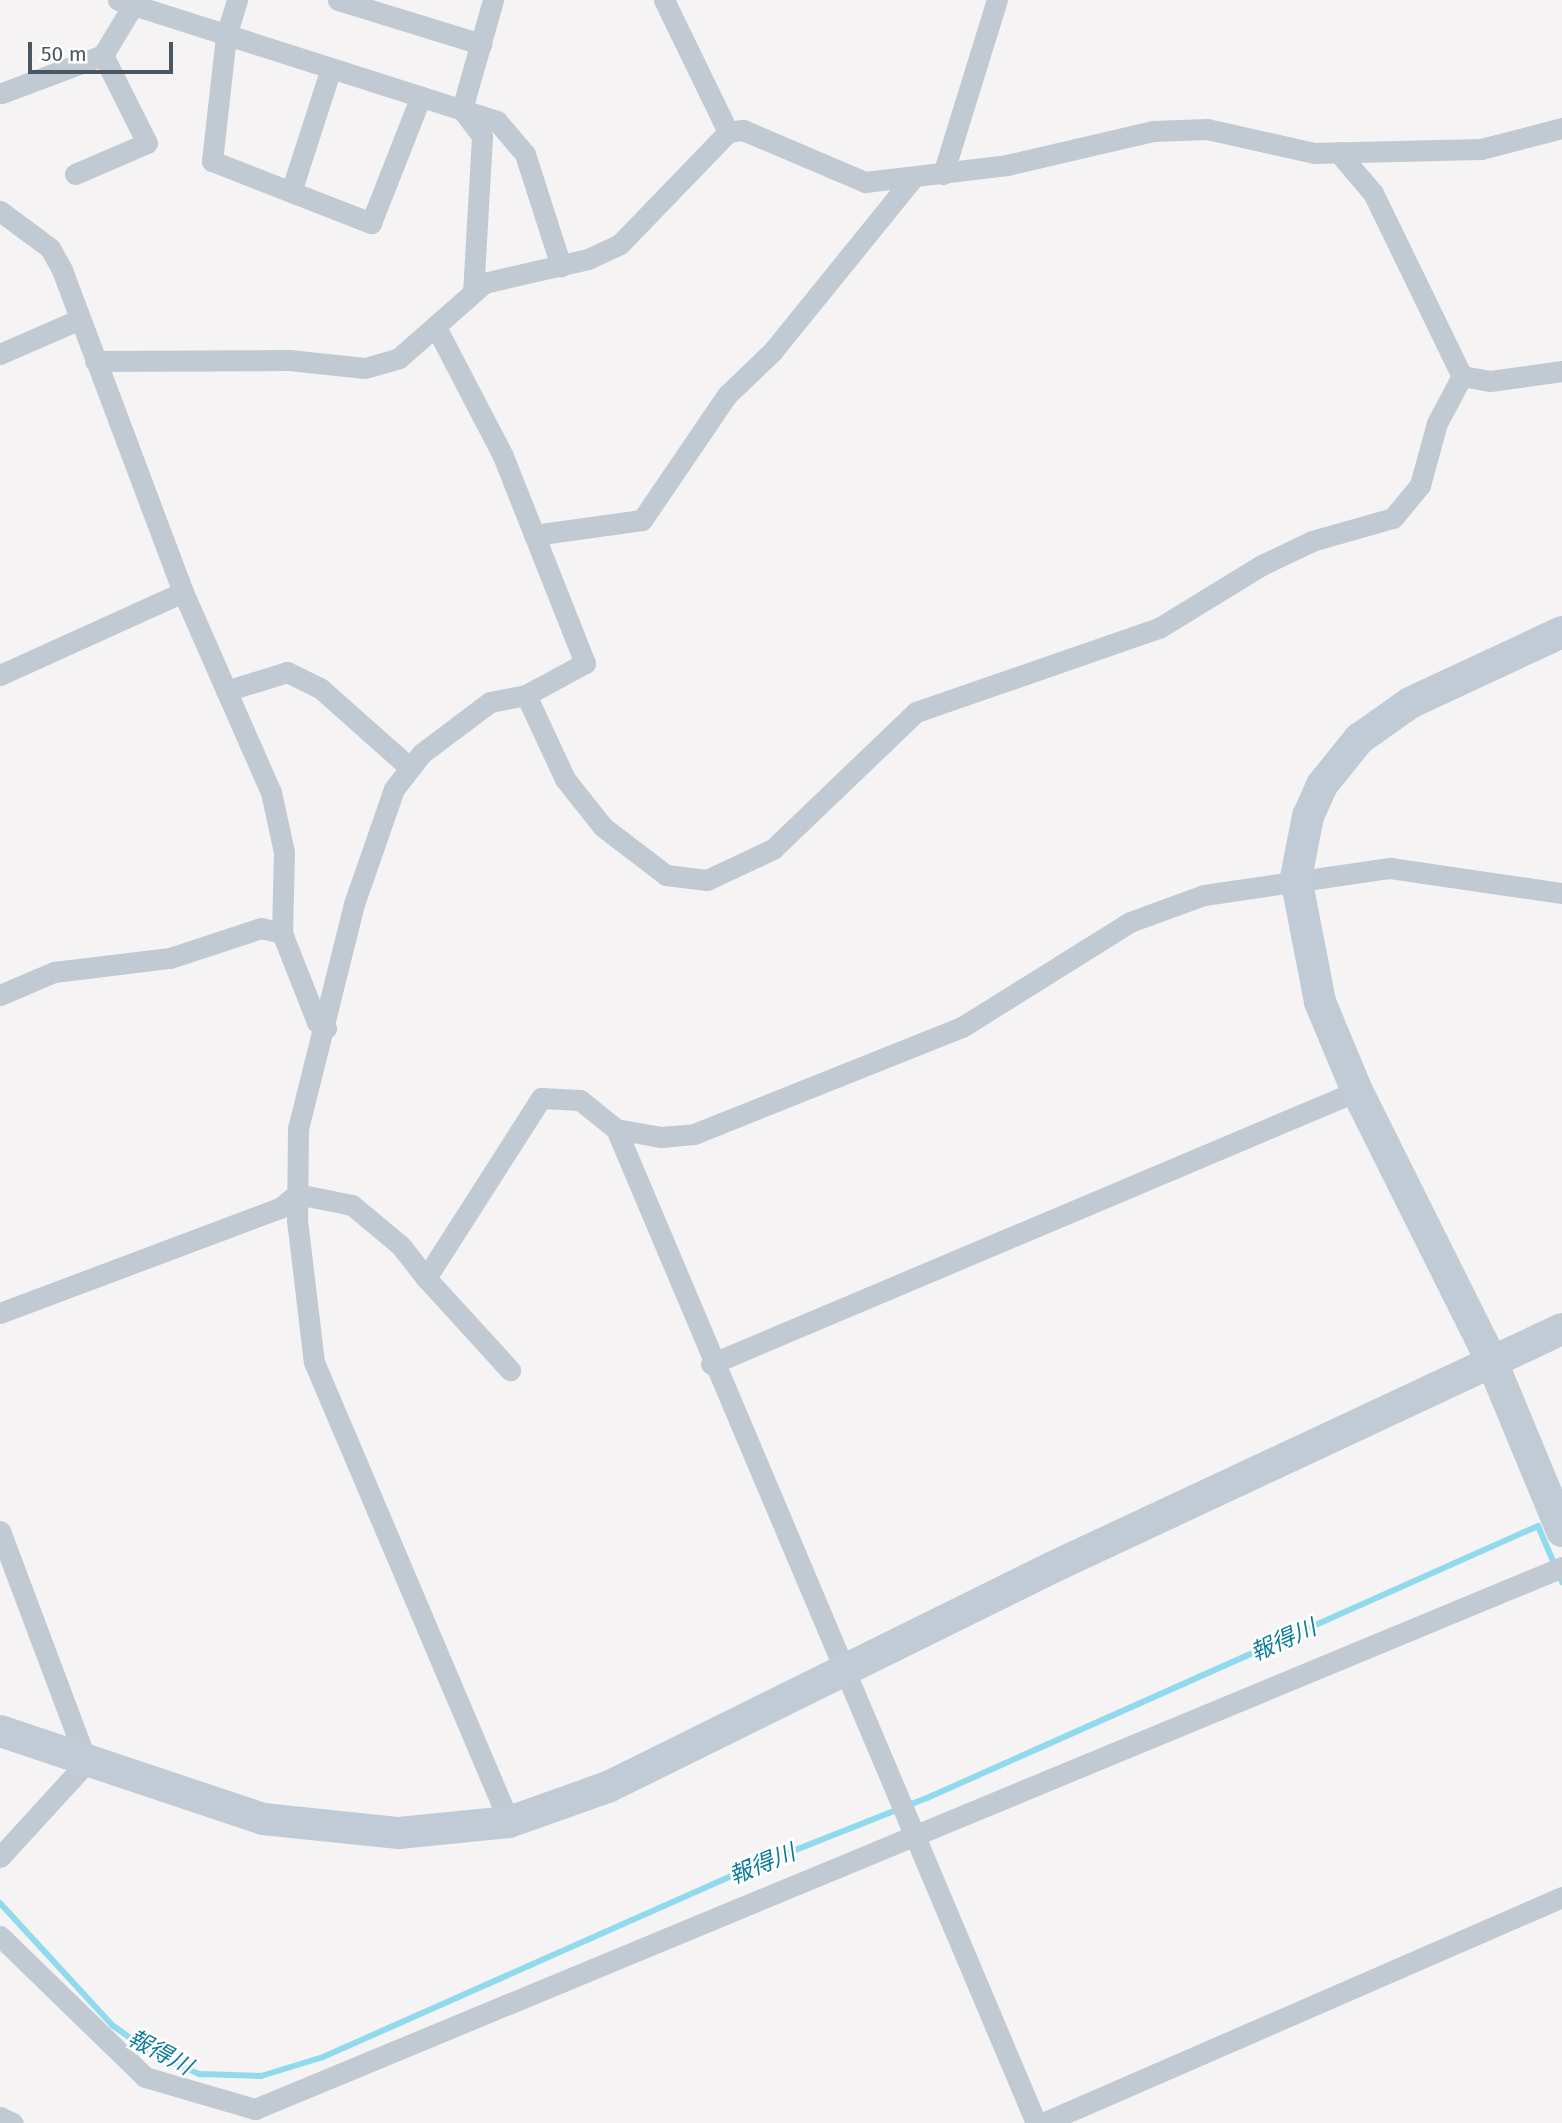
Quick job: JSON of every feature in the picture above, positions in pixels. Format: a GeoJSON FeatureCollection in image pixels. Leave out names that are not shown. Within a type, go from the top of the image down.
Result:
{"type":"FeatureCollection","features":[{"type":"Feature","properties":{"kind":"street"},"geometry":{"type":"LineString","coordinates":[[237,0],[226,36],[212,161],[371,223],[421,96]]}},
{"type":"Feature","properties":{"kind":"street"},"geometry":{"type":"LineString","coordinates":[[338,0],[481,44]]}},
{"type":"Feature","properties":{"kind":"street"},"geometry":{"type":"LineString","coordinates":[[462,109],[493,0]]}},
{"type":"Feature","properties":{"kind":"street"},"geometry":{"type":"LineString","coordinates":[[664,0],[727,132]]}},
{"type":"Feature","properties":{"kind":"street"},"geometry":{"type":"LineString","coordinates":[[943,174],[997,0]]}},
{"type":"Feature","properties":{"kind":"street"},"geometry":{"type":"LineString","coordinates":[[2,93],[103,55],[125,4],[462,109],[513,132],[561,266]]}},
{"type":"Feature","properties":{"kind":"street"},"geometry":{"type":"LineString","coordinates":[[75,174],[147,142],[103,55]]}},
{"type":"Feature","properties":{"kind":"street"},"geometry":{"type":"LineString","coordinates":[[291,192],[331,68]]}},
{"type":"Feature","properties":{"kind":"street"},"geometry":{"type":"LineString","coordinates":[[462,109],[482,136],[473,293]]}},
{"type":"Feature","properties":{"kind":"street"},"geometry":{"type":"LineString","coordinates":[[95,361],[275,360],[365,368],[399,358],[437,330],[473,293],[504,276],[561,266],[620,244],[727,132],[743,130],[850,180],[912,179],[943,174],[1153,131],[1207,129],[1339,152],[1481,149],[1562,128]]}},
{"type":"Feature","properties":{"kind":"street"},"geometry":{"type":"LineString","coordinates":[[1339,152],[1378,203],[1462,376]]}},
{"type":"Feature","properties":{"kind":"street"},"geometry":{"type":"LineString","coordinates":[[534,535],[642,520],[720,404],[772,352],[912,179]]}},
{"type":"Feature","properties":{"kind":"street"},"geometry":{"type":"LineString","coordinates":[[0,211],[50,248],[80,319],[183,592],[271,792],[284,852],[282,933],[317,1022],[326,1028]]}},
{"type":"Feature","properties":{"kind":"street"},"geometry":{"type":"LineString","coordinates":[[0,355],[80,319]]}},
{"type":"Feature","properties":{"kind":"street"},"geometry":{"type":"LineString","coordinates":[[437,330],[469,382],[585,663],[526,695],[490,702],[410,768],[394,789],[354,904],[326,1028],[298,1129],[297,1194],[314,1362],[509,1822]]}},
{"type":"Feature","properties":{"kind":"street"},"geometry":{"type":"LineString","coordinates":[[1462,376],[1490,381],[1562,371]]}},
{"type":"Feature","properties":{"kind":"street"},"geometry":{"type":"LineString","coordinates":[[526,695],[565,779],[603,827],[666,875],[707,880],[773,849],[916,712],[1159,628],[1262,565],[1393,517],[1420,485],[1437,423],[1462,376]]}},
{"type":"Feature","properties":{"kind":"street"},"geometry":{"type":"LineString","coordinates":[[0,675],[183,592]]}},
{"type":"Feature","properties":{"kind":"street"},"geometry":{"type":"LineString","coordinates":[[1562,632],[1410,703],[1359,739],[1322,785],[1308,816],[1296,878],[1320,1002],[1357,1091],[1492,1363],[1562,1531]]}},
{"type":"Feature","properties":{"kind":"street"},"geometry":{"type":"LineString","coordinates":[[226,691],[287,672],[320,688],[410,768]]}},
{"type":"Feature","properties":{"kind":"street"},"geometry":{"type":"LineString","coordinates":[[426,1278],[541,1098],[580,1100],[616,1129],[661,1137],[694,1134],[962,1027],[1130,922],[1204,895],[1296,878],[1390,868],[1562,892]]}},
{"type":"Feature","properties":{"kind":"street"},"geometry":{"type":"LineString","coordinates":[[0,995],[54,972],[170,958],[261,928],[282,933]]}},
{"type":"Feature","properties":{"kind":"street"},"geometry":{"type":"LineString","coordinates":[[711,1364],[1357,1091]]}},
{"type":"Feature","properties":{"kind":"street"},"geometry":{"type":"LineString","coordinates":[[616,1129],[711,1364],[1036,2123]]}},
{"type":"Feature","properties":{"kind":"street"},"geometry":{"type":"LineString","coordinates":[[297,1194],[352,1205],[401,1246],[426,1278],[510,1370]]}},
{"type":"Feature","properties":{"kind":"street"},"geometry":{"type":"LineString","coordinates":[[0,1313],[280,1209],[297,1194]]}},
{"type":"Feature","properties":{"kind":"street"},"geometry":{"type":"LineString","coordinates":[[0,1731],[263,1819],[336,1832],[447,1832],[509,1822],[608,1787],[845,1675],[1051,1567],[1562,1329]]}},
{"type":"Feature","properties":{"kind":"street"},"geometry":{"type":"LineString","coordinates":[[0,1531],[87,1762]]}},
{"type":"Feature","properties":{"kind":"street"},"geometry":{"type":"LineString","coordinates":[[0,1936],[145,2077],[258,2116],[908,1827],[1562,1566]]}},
{"type":"Feature","properties":{"kind":"street"},"geometry":{"type":"LineString","coordinates":[[0,1857],[87,1762]]}},
{"type":"Feature","properties":{"kind":"street"},"geometry":{"type":"LineString","coordinates":[[1042,2123],[1562,1897]]}},
{"type":"Feature","properties":{"kind":"street"},"geometry":{"type":"LineString","coordinates":[[0,2117],[13,2123]]}},
{"type":"Feature","properties":{"kind":"waterway","name":"報得川"},"geometry":{"type":"LineString","coordinates":[[0,1903],[112,2025],[150,2052],[199,2074],[261,2076],[323,2057],[750,1868],[927,1798],[1538,1526],[1562,1582]]}}]}
